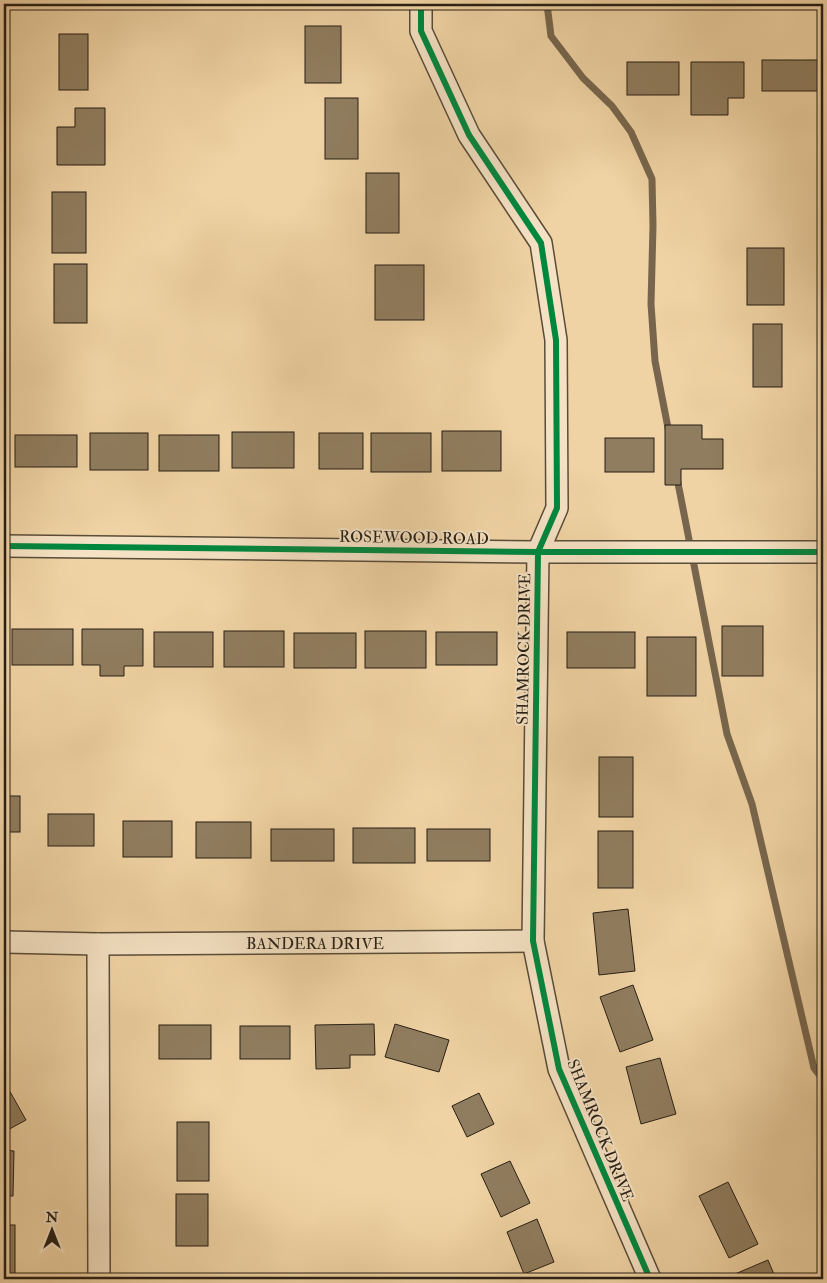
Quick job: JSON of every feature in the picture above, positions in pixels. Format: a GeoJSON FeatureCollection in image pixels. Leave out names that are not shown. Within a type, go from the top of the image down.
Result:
{"type":"FeatureCollection","features":[{"type":"Feature","properties":{"kind":"street","name":"SHAMROCK DRIVE"},"geometry":{"type":"LineString","coordinates":[[421,4],[422,31],[469,135],[541,243],[556,340],[557,508],[538,552],[533,941],[559,1069],[650,1279]]}},
{"type":"Feature","properties":{"kind":"street","name":"ROSEWOOD ROAD"},"geometry":{"type":"LineString","coordinates":[[4,546],[538,552],[823,552]]}},
{"type":"Feature","properties":{"kind":"street","name":"BANDERA DRIVE"},"geometry":{"type":"LineString","coordinates":[[4,942],[98,944],[533,941]]}},
{"type":"Feature","properties":{"kind":"street"},"geometry":{"type":"LineString","coordinates":[[98,944],[99,1279]]}},
{"type":"Feature","properties":{"kind":"building"},"geometry":{"type":"Polygon","coordinates":[[[302,4],[338,4],[338,9],[302,9],[302,4]]]}},
{"type":"Feature","properties":{"kind":"building"},"geometry":{"type":"Polygon","coordinates":[[[305,26],[341,26],[341,83],[305,83],[305,26]]]}},
{"type":"Feature","properties":{"kind":"building"},"geometry":{"type":"Polygon","coordinates":[[[59,34],[88,34],[88,90],[59,90],[59,34]]]}},
{"type":"Feature","properties":{"kind":"building"},"geometry":{"type":"Polygon","coordinates":[[[762,60],[819,60],[819,91],[762,91],[762,60]]]}},
{"type":"Feature","properties":{"kind":"building"},"geometry":{"type":"Polygon","coordinates":[[[627,62],[679,62],[679,95],[627,95],[627,62]]]}},
{"type":"Feature","properties":{"kind":"building"},"geometry":{"type":"Polygon","coordinates":[[[691,62],[744,62],[744,98],[728,98],[728,115],[691,115],[691,62]]]}},
{"type":"Feature","properties":{"kind":"building"},"geometry":{"type":"Polygon","coordinates":[[[325,98],[358,98],[358,159],[325,159],[325,98]]]}},
{"type":"Feature","properties":{"kind":"building"},"geometry":{"type":"Polygon","coordinates":[[[75,108],[105,108],[105,165],[57,165],[57,127],[75,127],[75,108]]]}},
{"type":"Feature","properties":{"kind":"building"},"geometry":{"type":"Polygon","coordinates":[[[366,173],[399,173],[399,233],[366,233],[366,173]]]}},
{"type":"Feature","properties":{"kind":"building"},"geometry":{"type":"Polygon","coordinates":[[[52,192],[86,192],[86,253],[52,253],[52,192]]]}},
{"type":"Feature","properties":{"kind":"building"},"geometry":{"type":"Polygon","coordinates":[[[747,248],[784,248],[784,305],[747,305],[747,248]]]}},
{"type":"Feature","properties":{"kind":"building"},"geometry":{"type":"Polygon","coordinates":[[[54,264],[87,264],[87,323],[54,323],[54,264]]]}},
{"type":"Feature","properties":{"kind":"building"},"geometry":{"type":"Polygon","coordinates":[[[375,265],[424,265],[424,320],[375,320],[375,265]]]}},
{"type":"Feature","properties":{"kind":"building"},"geometry":{"type":"Polygon","coordinates":[[[753,324],[782,324],[782,387],[753,387],[753,324]]]}},
{"type":"Feature","properties":{"kind":"building"},"geometry":{"type":"Polygon","coordinates":[[[665,425],[702,425],[702,439],[723,439],[723,469],[681,469],[681,485],[665,485],[665,425]]]}},
{"type":"Feature","properties":{"kind":"building"},"geometry":{"type":"Polygon","coordinates":[[[442,431],[501,431],[501,471],[442,471],[442,431]]]}},
{"type":"Feature","properties":{"kind":"building"},"geometry":{"type":"Polygon","coordinates":[[[232,432],[294,432],[294,468],[232,468],[232,432]]]}},
{"type":"Feature","properties":{"kind":"building"},"geometry":{"type":"Polygon","coordinates":[[[90,433],[148,433],[148,470],[90,470],[90,433]]]}},
{"type":"Feature","properties":{"kind":"building"},"geometry":{"type":"Polygon","coordinates":[[[319,433],[363,433],[363,469],[319,469],[319,433]]]}},
{"type":"Feature","properties":{"kind":"building"},"geometry":{"type":"Polygon","coordinates":[[[371,433],[431,433],[431,472],[371,472],[371,433]]]}},
{"type":"Feature","properties":{"kind":"building"},"geometry":{"type":"Polygon","coordinates":[[[15,435],[77,435],[77,467],[15,467],[15,435]]]}},
{"type":"Feature","properties":{"kind":"building"},"geometry":{"type":"Polygon","coordinates":[[[159,435],[219,435],[219,471],[159,471],[159,435]]]}},
{"type":"Feature","properties":{"kind":"building"},"geometry":{"type":"Polygon","coordinates":[[[605,438],[654,438],[654,472],[605,472],[605,438]]]}},
{"type":"Feature","properties":{"kind":"building"},"geometry":{"type":"Polygon","coordinates":[[[722,626],[763,626],[763,676],[722,676],[722,626]]]}},
{"type":"Feature","properties":{"kind":"building"},"geometry":{"type":"Polygon","coordinates":[[[12,629],[73,629],[73,665],[12,665],[12,629]]]}},
{"type":"Feature","properties":{"kind":"building"},"geometry":{"type":"Polygon","coordinates":[[[82,629],[143,629],[143,666],[124,666],[124,676],[100,676],[100,665],[82,665],[82,629]]]}},
{"type":"Feature","properties":{"kind":"building"},"geometry":{"type":"Polygon","coordinates":[[[224,631],[284,631],[284,667],[224,667],[224,631]]]}},
{"type":"Feature","properties":{"kind":"building"},"geometry":{"type":"Polygon","coordinates":[[[365,631],[426,631],[426,668],[365,668],[365,631]]]}},
{"type":"Feature","properties":{"kind":"building"},"geometry":{"type":"Polygon","coordinates":[[[154,632],[213,632],[213,667],[154,667],[154,632]]]}},
{"type":"Feature","properties":{"kind":"building"},"geometry":{"type":"Polygon","coordinates":[[[436,632],[497,632],[497,665],[436,665],[436,632]]]}},
{"type":"Feature","properties":{"kind":"building"},"geometry":{"type":"Polygon","coordinates":[[[567,632],[635,632],[635,668],[567,668],[567,632]]]}},
{"type":"Feature","properties":{"kind":"building"},"geometry":{"type":"Polygon","coordinates":[[[294,633],[356,633],[356,668],[294,668],[294,633]]]}},
{"type":"Feature","properties":{"kind":"building"},"geometry":{"type":"Polygon","coordinates":[[[647,637],[696,637],[696,696],[647,696],[647,637]]]}},
{"type":"Feature","properties":{"kind":"building"},"geometry":{"type":"Polygon","coordinates":[[[599,757],[633,757],[633,817],[599,817],[599,757]]]}},
{"type":"Feature","properties":{"kind":"building"},"geometry":{"type":"Polygon","coordinates":[[[4,796],[20,796],[20,832],[4,832],[4,796]]]}},
{"type":"Feature","properties":{"kind":"building"},"geometry":{"type":"Polygon","coordinates":[[[48,814],[94,814],[94,846],[48,846],[48,814]]]}},
{"type":"Feature","properties":{"kind":"building"},"geometry":{"type":"Polygon","coordinates":[[[123,821],[172,821],[172,857],[123,857],[123,821]]]}},
{"type":"Feature","properties":{"kind":"building"},"geometry":{"type":"Polygon","coordinates":[[[196,822],[251,822],[251,858],[196,858],[196,822]]]}},
{"type":"Feature","properties":{"kind":"building"},"geometry":{"type":"Polygon","coordinates":[[[353,828],[415,828],[415,863],[353,863],[353,828]]]}},
{"type":"Feature","properties":{"kind":"building"},"geometry":{"type":"Polygon","coordinates":[[[271,829],[334,829],[334,861],[271,861],[271,829]]]}},
{"type":"Feature","properties":{"kind":"building"},"geometry":{"type":"Polygon","coordinates":[[[427,829],[490,829],[490,861],[427,861],[427,829]]]}},
{"type":"Feature","properties":{"kind":"building"},"geometry":{"type":"Polygon","coordinates":[[[598,831],[633,831],[633,888],[598,888],[598,831]]]}},
{"type":"Feature","properties":{"kind":"building"},"geometry":{"type":"Polygon","coordinates":[[[628,909],[635,971],[599,975],[593,913],[628,909]]]}},
{"type":"Feature","properties":{"kind":"building"},"geometry":{"type":"Polygon","coordinates":[[[633,985],[653,1040],[620,1052],[600,997],[633,985]]]}},
{"type":"Feature","properties":{"kind":"building"},"geometry":{"type":"Polygon","coordinates":[[[374,1024],[375,1055],[350,1055],[350,1068],[316,1069],[315,1025],[374,1024]]]}},
{"type":"Feature","properties":{"kind":"building"},"geometry":{"type":"Polygon","coordinates":[[[395,1024],[449,1040],[439,1072],[385,1057],[395,1024]]]}},
{"type":"Feature","properties":{"kind":"building"},"geometry":{"type":"Polygon","coordinates":[[[159,1025],[211,1025],[211,1059],[159,1059],[159,1025]]]}},
{"type":"Feature","properties":{"kind":"building"},"geometry":{"type":"Polygon","coordinates":[[[240,1026],[290,1026],[290,1059],[240,1059],[240,1026]]]}},
{"type":"Feature","properties":{"kind":"building"},"geometry":{"type":"Polygon","coordinates":[[[660,1058],[676,1114],[641,1124],[626,1067],[660,1058]]]}},
{"type":"Feature","properties":{"kind":"building"},"geometry":{"type":"Polygon","coordinates":[[[4,1081],[26,1120],[4,1132],[4,1081]]]}},
{"type":"Feature","properties":{"kind":"building"},"geometry":{"type":"Polygon","coordinates":[[[479,1093],[494,1124],[467,1137],[452,1106],[479,1093]]]}},
{"type":"Feature","properties":{"kind":"building"},"geometry":{"type":"Polygon","coordinates":[[[177,1122],[209,1122],[209,1181],[177,1181],[177,1122]]]}},
{"type":"Feature","properties":{"kind":"building"},"geometry":{"type":"Polygon","coordinates":[[[4,1150],[14,1151],[13,1196],[4,1196],[4,1150]]]}},
{"type":"Feature","properties":{"kind":"building"},"geometry":{"type":"Polygon","coordinates":[[[510,1161],[530,1203],[501,1217],[481,1174],[510,1161]]]}},
{"type":"Feature","properties":{"kind":"building"},"geometry":{"type":"Polygon","coordinates":[[[728,1182],[758,1244],[729,1258],[699,1196],[728,1182]]]}},
{"type":"Feature","properties":{"kind":"building"},"geometry":{"type":"Polygon","coordinates":[[[176,1194],[208,1194],[208,1246],[176,1246],[176,1194]]]}},
{"type":"Feature","properties":{"kind":"building"},"geometry":{"type":"Polygon","coordinates":[[[537,1219],[554,1262],[524,1274],[507,1232],[537,1219]]]}},
{"type":"Feature","properties":{"kind":"building"},"geometry":{"type":"Polygon","coordinates":[[[4,1225],[15,1225],[15,1279],[4,1279],[4,1225]]]}},
{"type":"Feature","properties":{"kind":"building"},"geometry":{"type":"Polygon","coordinates":[[[768,1260],[776,1279],[737,1279],[735,1274],[768,1260]]]}},
{"type":"Feature","properties":{"kind":"building"},"geometry":{"type":"Polygon","coordinates":[[[173,1276],[209,1276],[209,1279],[173,1279],[173,1276]]]}},
{"type":"Feature","properties":{"kind":"waterway"},"geometry":{"type":"LineString","coordinates":[[547,4],[551,36],[583,78],[612,106],[631,132],[652,179],[651,304],[655,361],[669,433]]}},
{"type":"Feature","properties":{"kind":"waterway"},"geometry":{"type":"LineString","coordinates":[[677,478],[727,734],[752,804],[814,1068],[823,1080]]}},
{"type":"Feature","properties":{"kind":"cycle path"},"geometry":{"type":"LineString","coordinates":[[421,4],[421,31],[469,135],[541,243],[556,340],[557,508],[538,552],[533,941],[559,1069],[650,1279]]}},
{"type":"Feature","properties":{"kind":"cycle path"},"geometry":{"type":"LineString","coordinates":[[4,546],[538,552],[823,552]]}}]}
